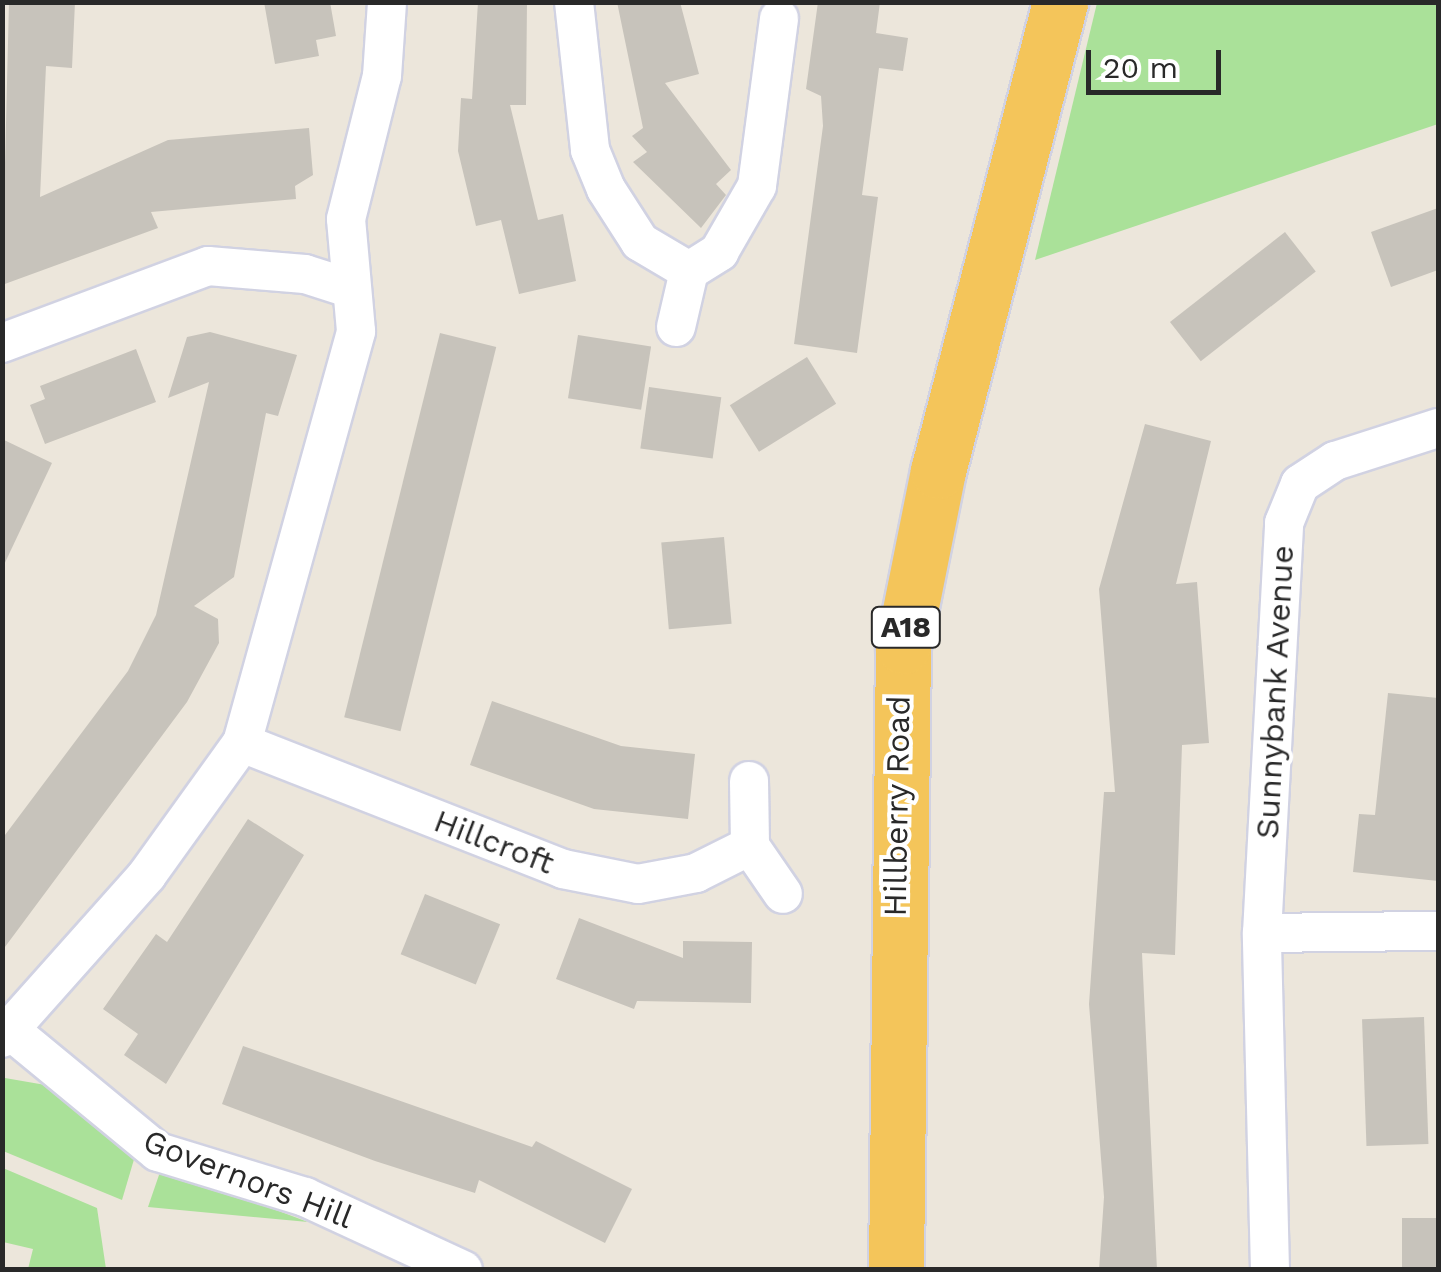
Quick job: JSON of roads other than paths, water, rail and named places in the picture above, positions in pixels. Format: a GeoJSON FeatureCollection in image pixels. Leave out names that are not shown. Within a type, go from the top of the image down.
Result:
{"type":"FeatureCollection","features":[{"type":"Feature","properties":{"kind":"highway","name":"Hillberry Road"},"geometry":{"type":"LineString","coordinates":[[896,1270],[903,646],[942,453],[1060,2]]}},
{"type":"Feature","properties":{"kind":"street"},"geometry":{"type":"LineString","coordinates":[[7,1034],[147,874],[242,744],[356,330],[346,219],[382,76],[387,2]]}},
{"type":"Feature","properties":{"kind":"street"},"geometry":{"type":"LineString","coordinates":[[574,2],[590,150],[606,189],[640,242],[689,271]]}},
{"type":"Feature","properties":{"kind":"street"},"geometry":{"type":"LineString","coordinates":[[676,327],[689,271],[718,252],[757,186],[779,18]]}},
{"type":"Feature","properties":{"kind":"street"},"geometry":{"type":"LineString","coordinates":[[2,343],[208,266],[305,274],[352,289]]}},
{"type":"Feature","properties":{"kind":"street","name":"Sunnybank Avenue"},"geometry":{"type":"LineString","coordinates":[[1270,1270],[1262,933],[1284,522],[1300,484],[1335,461],[1438,428]]}},
{"type":"Feature","properties":{"kind":"street","name":"Hillcroft"},"geometry":{"type":"LineString","coordinates":[[242,744],[563,870],[638,884],[696,873],[750,846]]}},
{"type":"Feature","properties":{"kind":"street"},"geometry":{"type":"LineString","coordinates":[[750,781],[750,846],[783,894]]}},
{"type":"Feature","properties":{"kind":"street"},"geometry":{"type":"LineString","coordinates":[[1262,933],[1438,931]]}},
{"type":"Feature","properties":{"kind":"street","name":"Governors Hill"},"geometry":{"type":"LineString","coordinates":[[7,1034],[158,1152],[305,1197],[464,1270]]}}]}
